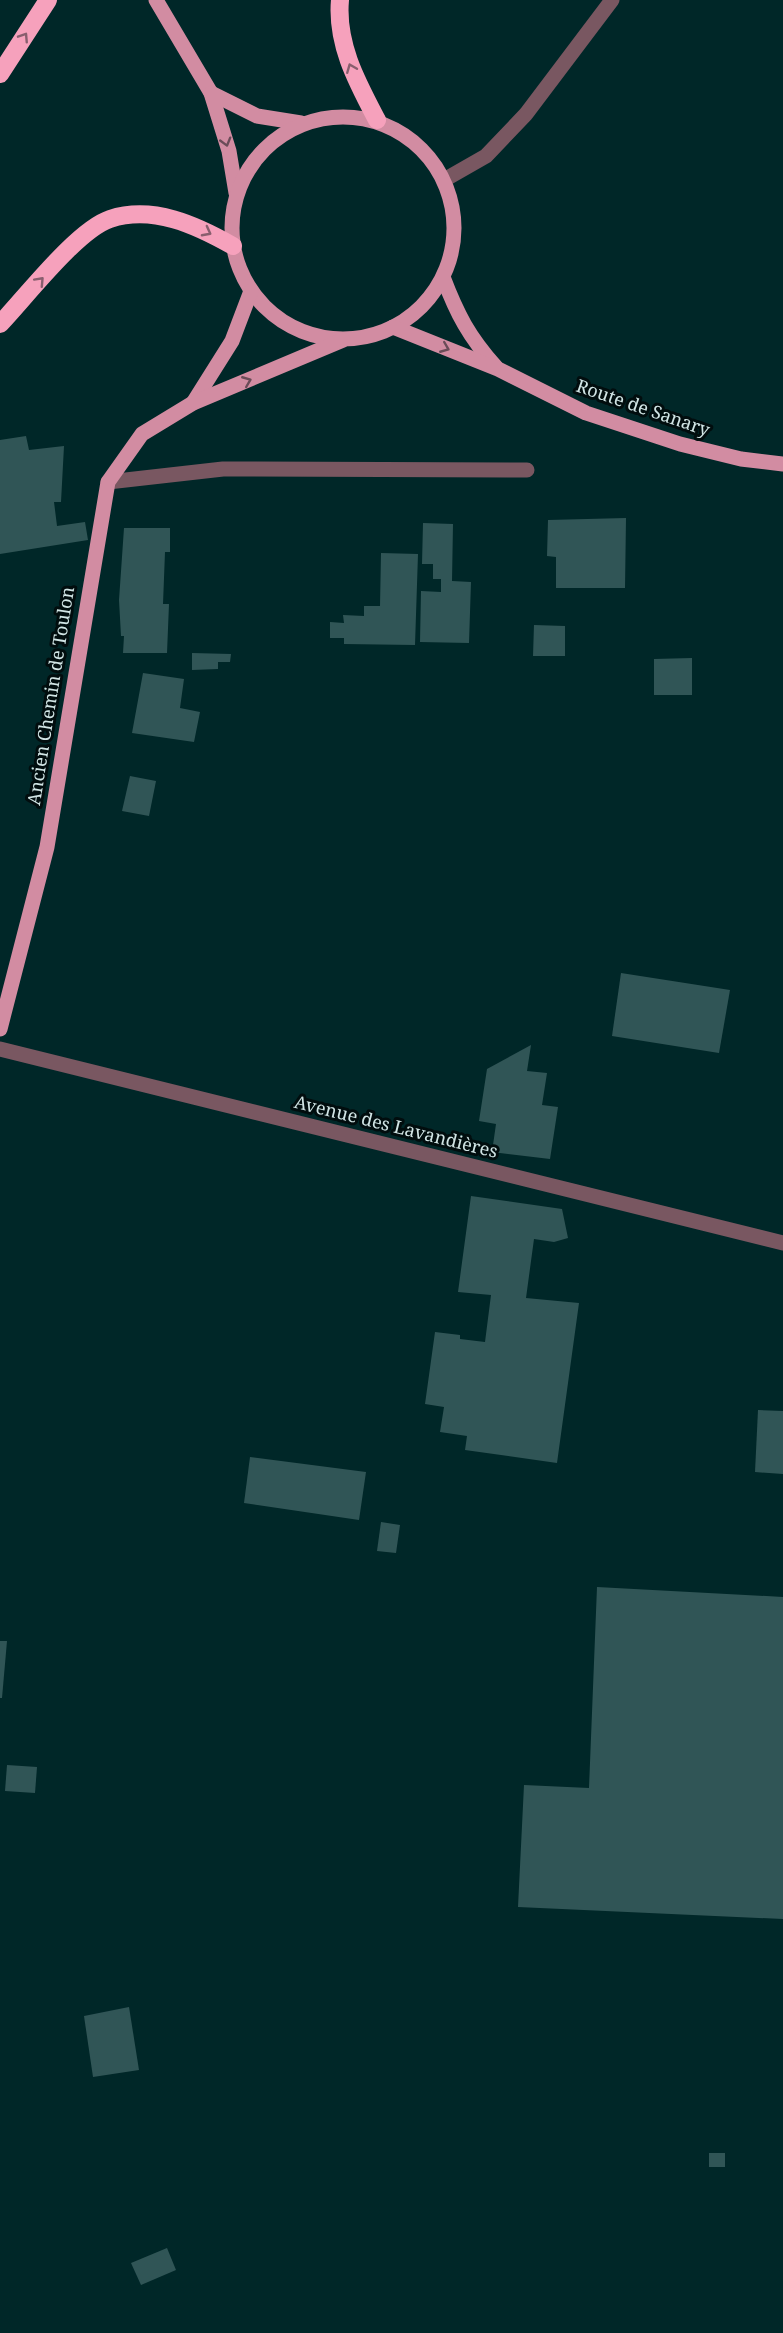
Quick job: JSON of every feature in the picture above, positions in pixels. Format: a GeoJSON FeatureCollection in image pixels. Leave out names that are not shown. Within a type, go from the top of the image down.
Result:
{"type":"FeatureCollection","features":[{"type":"Feature","properties":{"kind":"highway"},"geometry":{"type":"LineString","coordinates":[[0,74],[48,0]]}},
{"type":"Feature","properties":{"kind":"highway"},"geometry":{"type":"LineString","coordinates":[[340,0],[344,48],[351,69],[377,120]]}},
{"type":"Feature","properties":{"kind":"highway"},"geometry":{"type":"LineString","coordinates":[[0,324],[67,252],[109,219],[141,214],[167,217],[200,227],[233,246]]}},
{"type":"Feature","properties":{"kind":"main road"},"geometry":{"type":"LineString","coordinates":[[156,0],[169,26],[211,93],[229,151],[236,193]]}},
{"type":"Feature","properties":{"kind":"main road"},"geometry":{"type":"LineString","coordinates":[[211,93],[257,116],[301,123]]}},
{"type":"Feature","properties":{"kind":"main road"},"geometry":{"type":"LineString","coordinates":[[339,115],[377,120],[399,130],[418,144],[435,162],[453,207],[455,231],[452,255],[431,297],[413,314],[393,327],[369,337],[343,340],[316,336],[291,327],[269,312],[251,291],[243,277],[233,246],[231,220],[236,193],[251,164],[273,140],[301,123],[339,115]]}},
{"type":"Feature","properties":{"kind":"main road","name":"Route de Sanary"},"geometry":{"type":"LineString","coordinates":[[443,277],[456,312],[471,339],[498,369]]}},
{"type":"Feature","properties":{"kind":"main road","name":"Ancien Chemin de Toulon"},"geometry":{"type":"LineString","coordinates":[[192,403],[232,341],[251,291]]}},
{"type":"Feature","properties":{"kind":"main road","name":"Route de Sanary"},"geometry":{"type":"LineString","coordinates":[[393,327],[498,369],[586,413],[659,437],[741,459],[783,464]]}},
{"type":"Feature","properties":{"kind":"main road","name":"Ancien Chemin de Toulon"},"geometry":{"type":"LineString","coordinates":[[0,1029],[46,848],[108,482],[142,434],[192,403],[343,340]]}},
{"type":"Feature","properties":{"kind":"street"},"geometry":{"type":"LineString","coordinates":[[444,180],[486,156],[526,114],[612,0]]}},
{"type":"Feature","properties":{"kind":"street"},"geometry":{"type":"LineString","coordinates":[[108,482],[223,469],[528,470]]}},
{"type":"Feature","properties":{"kind":"street","name":"Avenue des Lavandières"},"geometry":{"type":"LineString","coordinates":[[0,1049],[783,1243]]}},
{"type":"Feature","properties":{"kind":"building"},"geometry":{"type":"Polygon","coordinates":[[[26,436],[29,450],[64,446],[61,502],[54,502],[57,526],[85,522],[88,540],[0,554],[0,440],[26,436]]]}},
{"type":"Feature","properties":{"kind":"building"},"geometry":{"type":"Polygon","coordinates":[[[626,518],[625,588],[556,588],[556,557],[547,556],[548,520],[626,518]]]}},
{"type":"Feature","properties":{"kind":"building"},"geometry":{"type":"Polygon","coordinates":[[[423,523],[453,524],[452,581],[471,582],[469,643],[420,642],[421,591],[441,592],[441,579],[433,579],[433,564],[422,564],[423,523]]]}},
{"type":"Feature","properties":{"kind":"building"},"geometry":{"type":"Polygon","coordinates":[[[124,528],[170,528],[170,552],[165,552],[163,604],[169,604],[167,653],[123,653],[124,636],[121,636],[119,600],[124,528]]]}},
{"type":"Feature","properties":{"kind":"building"},"geometry":{"type":"Polygon","coordinates":[[[381,553],[418,554],[415,645],[344,644],[344,638],[330,638],[330,622],[344,623],[343,615],[364,616],[364,606],[380,606],[381,553]]]}},
{"type":"Feature","properties":{"kind":"building"},"geometry":{"type":"Polygon","coordinates":[[[534,625],[565,626],[565,656],[533,656],[534,625]]]}},
{"type":"Feature","properties":{"kind":"building"},"geometry":{"type":"Polygon","coordinates":[[[192,653],[231,654],[230,662],[218,662],[218,669],[192,670],[192,653]]]}},
{"type":"Feature","properties":{"kind":"building"},"geometry":{"type":"Polygon","coordinates":[[[692,658],[692,695],[654,695],[654,659],[692,658]]]}},
{"type":"Feature","properties":{"kind":"building"},"geometry":{"type":"Polygon","coordinates":[[[143,673],[184,679],[180,708],[200,712],[194,742],[132,733],[143,673]]]}},
{"type":"Feature","properties":{"kind":"building"},"geometry":{"type":"Polygon","coordinates":[[[130,776],[156,781],[149,816],[122,811],[130,776]]]}},
{"type":"Feature","properties":{"kind":"building"},"geometry":{"type":"Polygon","coordinates":[[[621,973],[730,990],[719,1053],[612,1036],[621,973]]]}},
{"type":"Feature","properties":{"kind":"building"},"geometry":{"type":"Polygon","coordinates":[[[531,1045],[527,1071],[547,1073],[542,1105],[558,1107],[550,1159],[492,1152],[496,1124],[479,1121],[487,1069],[531,1045]]]}},
{"type":"Feature","properties":{"kind":"building"},"geometry":{"type":"Polygon","coordinates":[[[471,1196],[562,1209],[568,1238],[554,1242],[534,1239],[526,1298],[579,1303],[557,1463],[465,1450],[467,1436],[440,1432],[444,1407],[425,1404],[435,1332],[460,1335],[460,1339],[485,1342],[491,1295],[458,1292],[471,1196]]]}},
{"type":"Feature","properties":{"kind":"building"},"geometry":{"type":"Polygon","coordinates":[[[758,1410],[783,1411],[783,1474],[755,1472],[758,1410]]]}},
{"type":"Feature","properties":{"kind":"building"},"geometry":{"type":"Polygon","coordinates":[[[250,1457],[366,1472],[359,1520],[244,1503],[250,1457]]]}},
{"type":"Feature","properties":{"kind":"building"},"geometry":{"type":"Polygon","coordinates":[[[381,1522],[400,1525],[396,1553],[377,1551],[381,1522]]]}},
{"type":"Feature","properties":{"kind":"building"},"geometry":{"type":"Polygon","coordinates":[[[597,1587],[783,1597],[783,1919],[518,1907],[524,1785],[589,1788],[597,1587]]]}},
{"type":"Feature","properties":{"kind":"building"},"geometry":{"type":"Polygon","coordinates":[[[0,1641],[7,1641],[2,1698],[0,1698],[0,1641]]]}},
{"type":"Feature","properties":{"kind":"building"},"geometry":{"type":"Polygon","coordinates":[[[7,1765],[37,1767],[35,1793],[5,1791],[7,1765]]]}},
{"type":"Feature","properties":{"kind":"building"},"geometry":{"type":"Polygon","coordinates":[[[129,2007],[139,2070],[93,2077],[84,2016],[129,2007]]]}},
{"type":"Feature","properties":{"kind":"building"},"geometry":{"type":"Polygon","coordinates":[[[709,2153],[725,2153],[725,2167],[709,2167],[709,2153]]]}},
{"type":"Feature","properties":{"kind":"building"},"geometry":{"type":"Polygon","coordinates":[[[167,2248],[176,2270],[141,2285],[131,2263],[167,2248]]]}}]}
